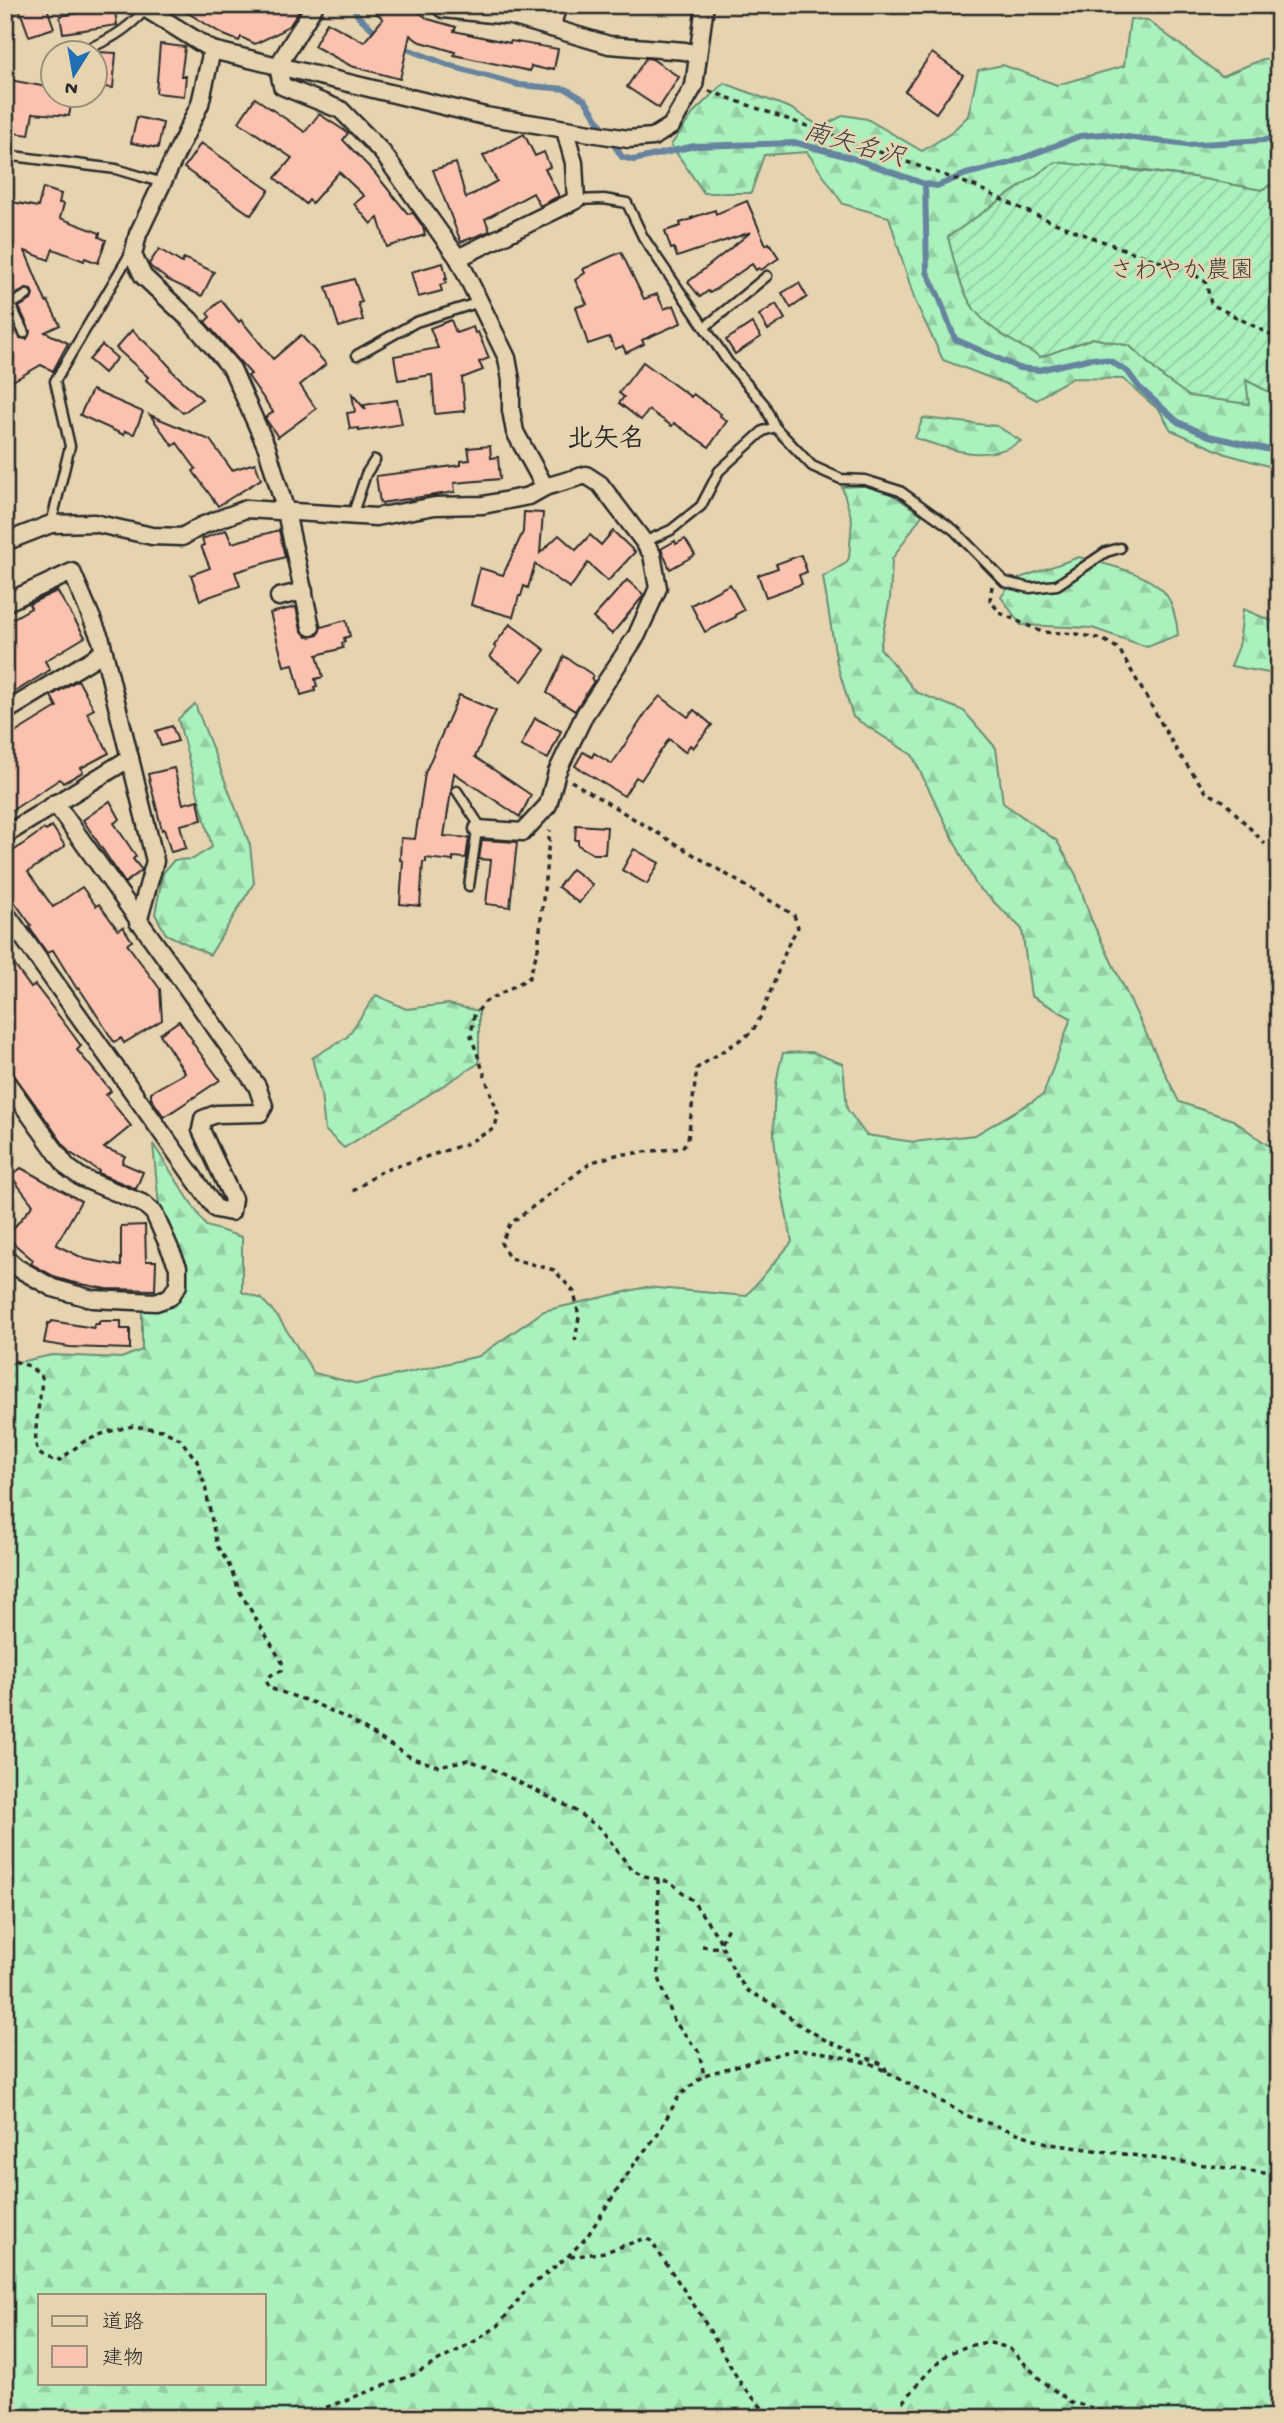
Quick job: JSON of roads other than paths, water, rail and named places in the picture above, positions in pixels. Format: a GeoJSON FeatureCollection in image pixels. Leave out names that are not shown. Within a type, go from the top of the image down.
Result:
{"type":"FeatureCollection","features":[{"type":"Feature","properties":{"kind":"street"},"geometry":{"type":"LineString","coordinates":[[315,5],[278,66],[282,86],[341,110],[382,152],[458,258],[508,358],[515,432],[545,487]]}},
{"type":"Feature","properties":{"kind":"street"},"geometry":{"type":"LineString","coordinates":[[439,5],[443,9],[511,16],[609,45],[685,51],[698,55]]}},
{"type":"Feature","properties":{"kind":"street"},"geometry":{"type":"LineString","coordinates":[[551,28],[558,5]]}},
{"type":"Feature","properties":{"kind":"street"},"geometry":{"type":"LineString","coordinates":[[143,7],[212,50],[485,116],[628,139],[653,137],[671,126],[694,86],[705,5]]}},
{"type":"Feature","properties":{"kind":"street"},"geometry":{"type":"LineString","coordinates":[[212,50],[200,104],[138,234],[132,255],[143,276],[190,320],[232,369],[267,447],[286,512],[311,627]]}},
{"type":"Feature","properties":{"kind":"street"},"geometry":{"type":"LineString","coordinates":[[458,258],[576,200],[574,163],[565,130]]}},
{"type":"Feature","properties":{"kind":"street"},"geometry":{"type":"LineString","coordinates":[[5,542],[51,524],[94,523],[152,536],[181,537],[201,526],[246,509],[376,517],[435,506],[483,505],[529,496],[545,487],[586,475],[600,484],[652,554],[658,588],[637,635],[584,714],[557,772],[548,805],[523,832],[478,829]]}},
{"type":"Feature","properties":{"kind":"street"},"geometry":{"type":"LineString","coordinates":[[5,603],[72,572],[104,652],[155,861],[138,922]]}},
{"type":"Feature","properties":{"kind":"street"},"geometry":{"type":"LineString","coordinates":[[279,597],[304,591]]}},
{"type":"Feature","properties":{"kind":"street"},"geometry":{"type":"LineString","coordinates":[[5,712],[104,652]]}},
{"type":"Feature","properties":{"kind":"street"},"geometry":{"type":"LineString","coordinates":[[5,835],[130,758]]}},
{"type":"Feature","properties":{"kind":"street"},"geometry":{"type":"LineString","coordinates":[[5,912],[216,1209],[231,1212],[233,1199],[201,1130],[203,1119],[216,1114],[260,1113],[264,1106],[257,1086],[55,803]]}},
{"type":"Feature","properties":{"kind":"street"},"geometry":{"type":"LineString","coordinates":[[5,1080],[67,1167],[82,1178],[144,1204],[154,1213],[177,1267],[178,1285],[170,1297],[156,1302],[92,1299],[52,1288],[16,1267],[5,1257]]}},
{"type":"Feature","properties":{"kind":"lane"},"geometry":{"type":"LineString","coordinates":[[108,40],[120,34],[143,7]]}},
{"type":"Feature","properties":{"kind":"lane"},"geometry":{"type":"LineString","coordinates":[[5,155],[116,169],[163,183]]}},
{"type":"Feature","properties":{"kind":"lane"},"geometry":{"type":"LineString","coordinates":[[576,200],[604,199],[627,203],[643,237],[728,362],[764,404],[775,427],[812,466],[841,479],[865,480],[900,491],[954,530],[1005,582],[1030,588],[1057,585],[1105,552],[1120,548]]}},
{"type":"Feature","properties":{"kind":"lane"},"geometry":{"type":"LineString","coordinates":[[51,524],[71,446],[55,381],[127,259],[132,255]]}},
{"type":"Feature","properties":{"kind":"lane"},"geometry":{"type":"LineString","coordinates":[[705,327],[767,276]]}},
{"type":"Feature","properties":{"kind":"lane"},"geometry":{"type":"LineString","coordinates":[[24,333],[8,307],[27,295]]}},
{"type":"Feature","properties":{"kind":"lane"},"geometry":{"type":"LineString","coordinates":[[357,355],[416,322],[480,302]]}},
{"type":"Feature","properties":{"kind":"lane"},"geometry":{"type":"LineString","coordinates":[[644,542],[671,530],[701,506],[719,471],[763,432],[775,427]]}},
{"type":"Feature","properties":{"kind":"lane"},"geometry":{"type":"LineString","coordinates":[[352,516],[366,474],[376,460]]}},
{"type":"Feature","properties":{"kind":"lane"},"geometry":{"type":"LineString","coordinates":[[457,792],[478,823],[469,886]]}},
{"type":"Feature","properties":{"kind":"waterway","name":"南矢名沢"},"geometry":{"type":"LineString","coordinates":[[352,5],[358,16],[378,34]]}},
{"type":"Feature","properties":{"kind":"waterway","name":"南矢名沢"},"geometry":{"type":"LineString","coordinates":[[402,47],[451,66],[519,85],[566,89],[585,100],[622,157],[634,160],[694,146],[797,143],[852,158],[925,184],[927,272],[955,339],[1019,368],[1039,370],[1092,358],[1110,361],[1128,372],[1139,387],[1178,422],[1209,436],[1279,452]]}},
{"type":"Feature","properties":{"kind":"waterway"},"geometry":{"type":"LineString","coordinates":[[925,184],[937,186],[966,174],[1010,163],[1080,136],[1104,134],[1187,145],[1279,139]]}},
{"type":"Feature","properties":{"kind":"district","name":"北矢名"},"geometry":{"type":"Point","coordinates":[606,437]}},
{"type":"Feature","properties":{"kind":"park label","name":"さわやか農園"},"geometry":{"type":"Point","coordinates":[1182,269]}}]}
